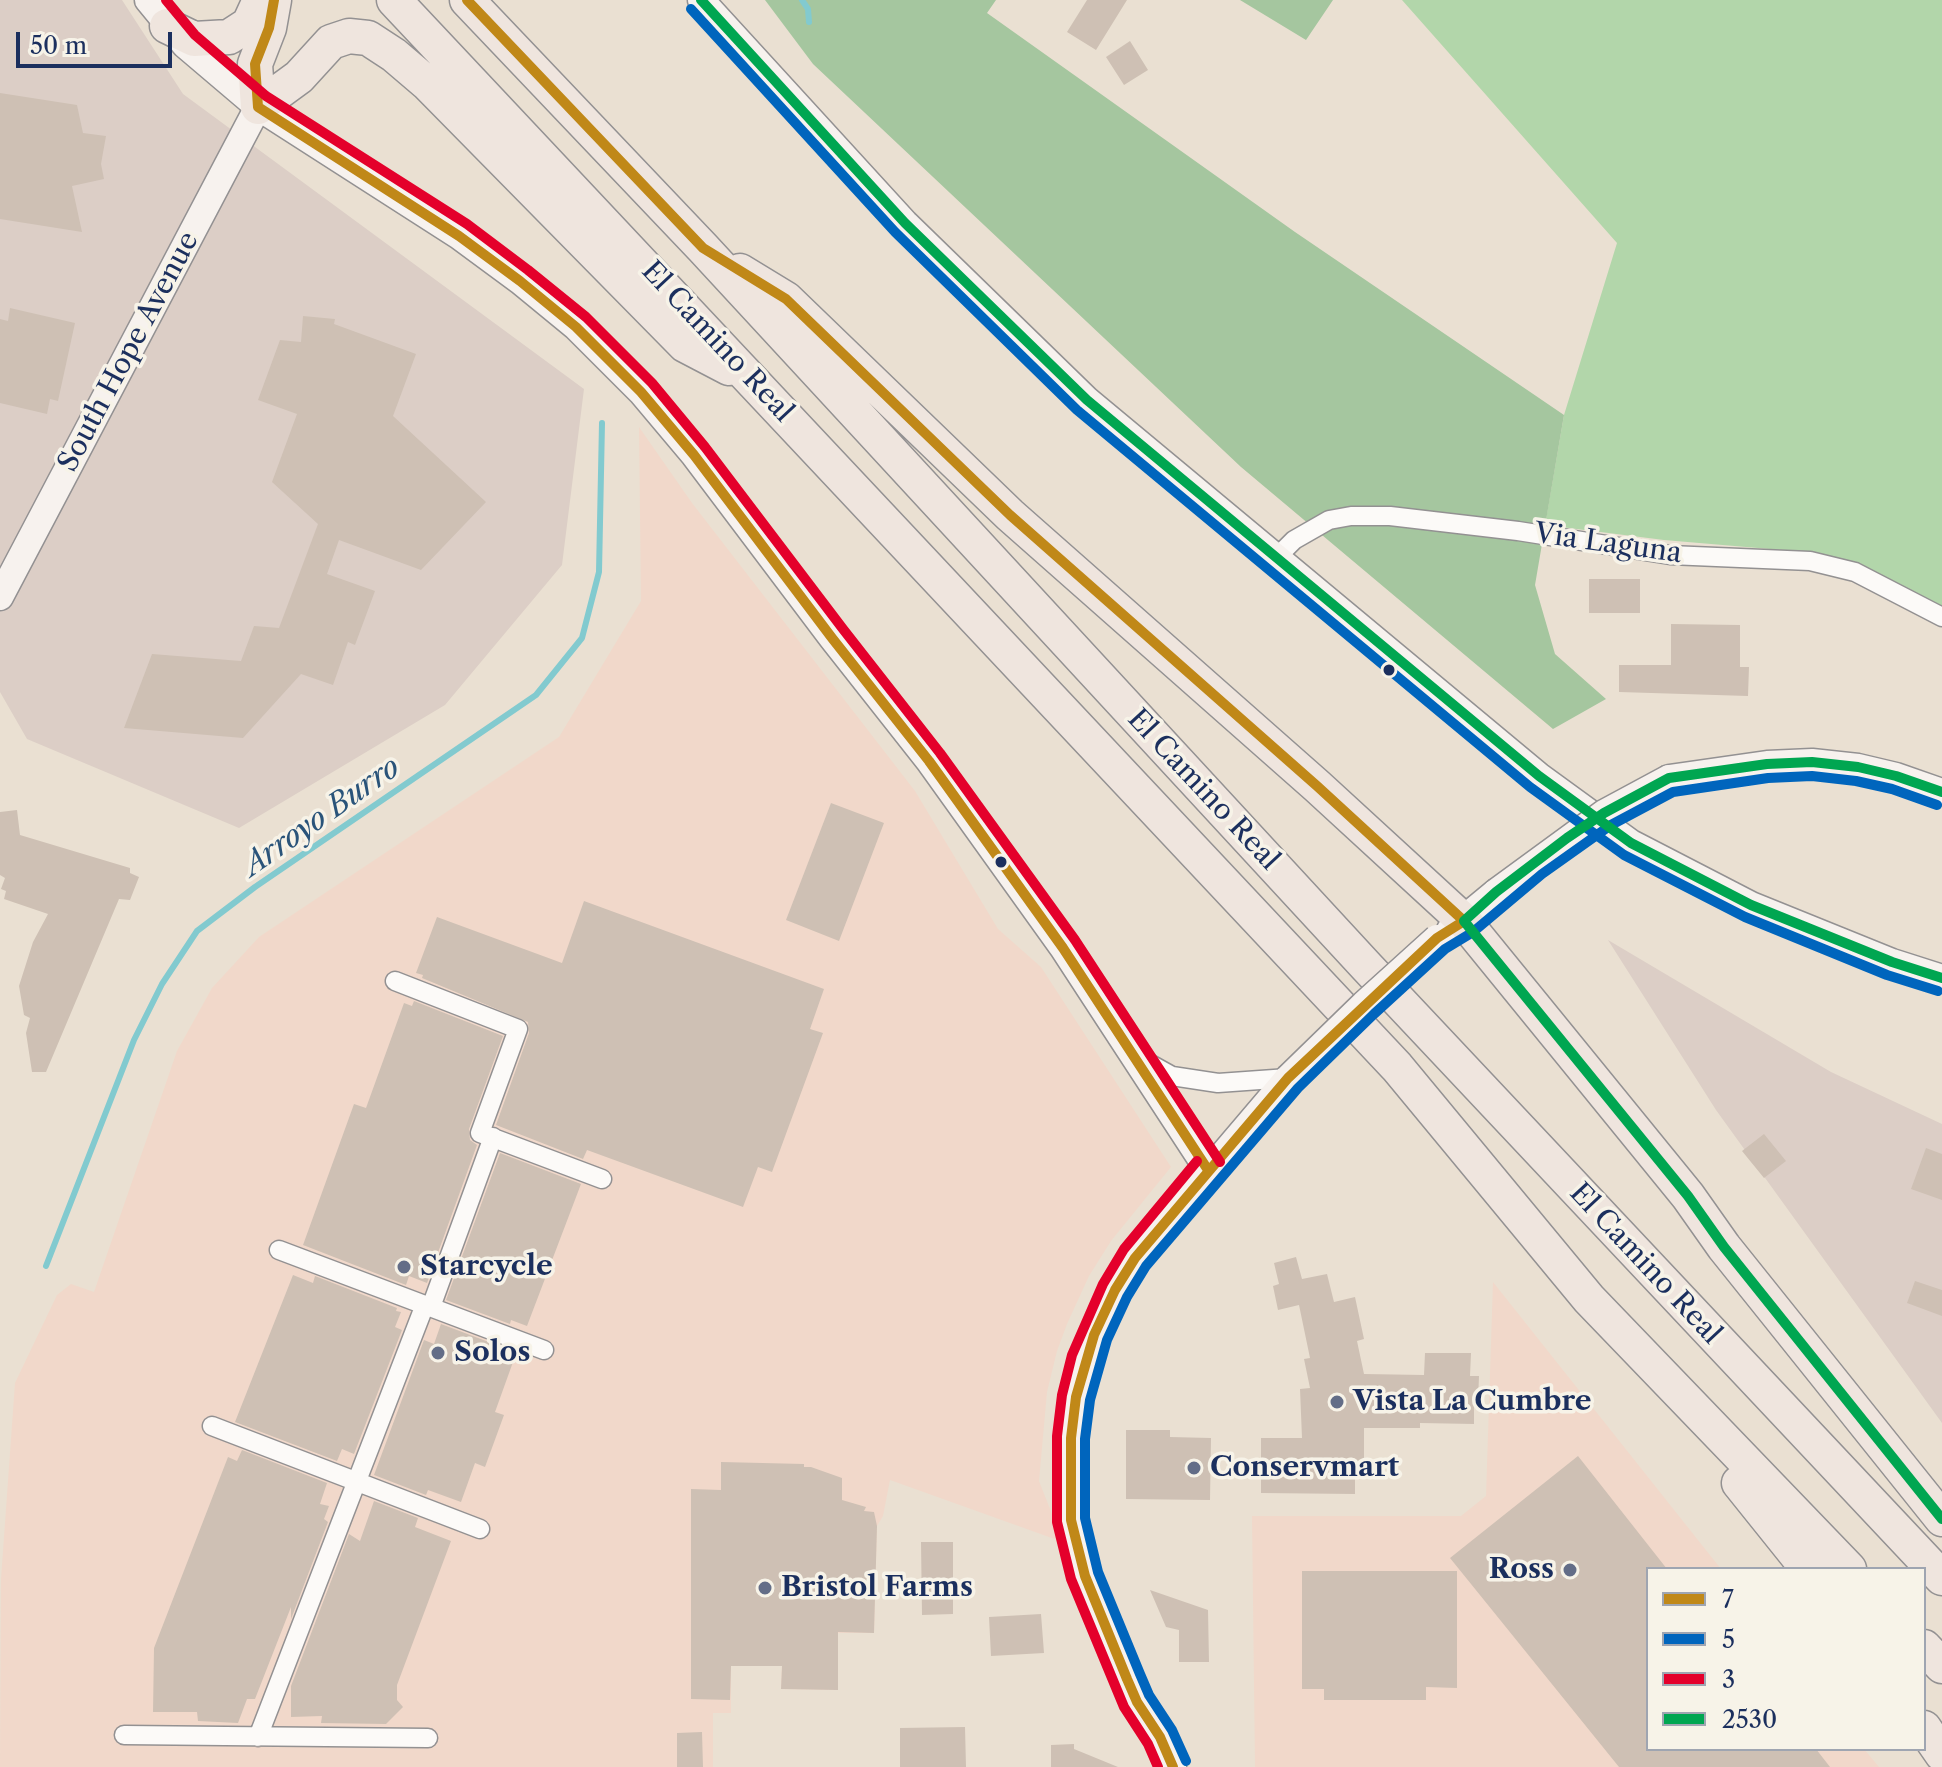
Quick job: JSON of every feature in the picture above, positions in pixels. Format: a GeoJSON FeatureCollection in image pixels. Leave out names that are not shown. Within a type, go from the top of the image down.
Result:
{"type":"FeatureCollection","features":[{"type":"Feature","properties":{"kind":"highway"},"geometry":{"type":"LineString","coordinates":[[158,13],[194,39],[229,37],[249,24],[260,0]]}},
{"type":"Feature","properties":{"kind":"highway"},"geometry":{"type":"LineString","coordinates":[[258,107],[255,64],[269,28],[274,0]]}},
{"type":"Feature","properties":{"kind":"highway","name":"El Camino Real"},"geometry":{"type":"LineString","coordinates":[[394,0],[1397,1067],[1589,1299],[1847,1567]]}},
{"type":"Feature","properties":{"kind":"highway","name":"El Camino Real"},"geometry":{"type":"LineString","coordinates":[[467,0],[703,248],[1367,967],[1942,1578]]}},
{"type":"Feature","properties":{"kind":"highway"},"geometry":{"type":"LineString","coordinates":[[258,107],[299,77],[331,42],[349,36],[368,38],[428,84],[685,345],[754,382]]}},
{"type":"Feature","properties":{"kind":"highway"},"geometry":{"type":"LineString","coordinates":[[703,248],[786,299],[1010,515],[1317,786],[1450,929],[1688,1196],[1724,1247],[1942,1519]]}},
{"type":"Feature","properties":{"kind":"highway"},"geometry":{"type":"LineString","coordinates":[[1589,1299],[1806,1567]]}},
{"type":"Feature","properties":{"kind":"highway"},"geometry":{"type":"LineString","coordinates":[[1926,1649],[1942,1666]]}},
{"type":"Feature","properties":{"kind":"highway"},"geometry":{"type":"LineString","coordinates":[[1926,1731],[1942,1754]]}},
{"type":"Feature","properties":{"kind":"street"},"geometry":{"type":"LineString","coordinates":[[701,0],[905,223],[1087,400],[1539,776],[1631,843],[1751,905],[1866,953],[1942,978]]}},
{"type":"Feature","properties":{"kind":"street"},"geometry":{"type":"LineString","coordinates":[[158,13],[185,45],[258,107],[471,245],[576,327],[634,384],[694,455],[929,761],[1063,948],[1208,1170]]}},
{"type":"Feature","properties":{"kind":"street","name":"South Hope Avenue"},"geometry":{"type":"LineString","coordinates":[[0,597],[258,107]]}},
{"type":"Feature","properties":{"kind":"street","name":"Via Laguna"},"geometry":{"type":"LineString","coordinates":[[1276,558],[1294,540],[1329,520],[1351,516],[1390,516],[1518,531],[1670,555],[1810,561],[1855,572],[1942,617]]}},
{"type":"Feature","properties":{"kind":"street"},"geometry":{"type":"LineString","coordinates":[[1173,1767],[1160,1737],[1137,1702],[1085,1576],[1071,1520],[1071,1438],[1076,1397],[1086,1359],[1115,1290],[1135,1258],[1288,1078],[1364,1004],[1496,892],[1604,813],[1669,778],[1767,764],[1812,762],[1858,767],[1942,792]]}},
{"type":"Feature","properties":{"kind":"street"},"geometry":{"type":"LineString","coordinates":[[395,981],[518,1029],[480,1133],[602,1179]]}},
{"type":"Feature","properties":{"kind":"street"},"geometry":{"type":"LineString","coordinates":[[1133,1054],[1172,1076],[1218,1083],[1288,1078]]}},
{"type":"Feature","properties":{"kind":"street"},"geometry":{"type":"LineString","coordinates":[[258,1737],[493,1137]]}},
{"type":"Feature","properties":{"kind":"street"},"geometry":{"type":"LineString","coordinates":[[279,1250],[544,1350]]}},
{"type":"Feature","properties":{"kind":"street"},"geometry":{"type":"LineString","coordinates":[[212,1426],[480,1529]]}},
{"type":"Feature","properties":{"kind":"street"},"geometry":{"type":"LineString","coordinates":[[124,1735],[428,1738]]}},
{"type":"Feature","properties":{"kind":"shaded area"},"geometry":{"type":"Polygon","coordinates":[[[0,0],[122,0],[183,94],[584,389],[562,565],[445,705],[239,828],[27,739],[0,692],[0,0]]]}},
{"type":"Feature","properties":{"kind":"shaded area"},"geometry":{"type":"Polygon","coordinates":[[[639,427],[692,503],[915,791],[998,929],[1041,967],[1171,1167],[1111,1241],[1089,1276],[1057,1351],[1047,1392],[1039,1481],[1063,1542],[890,1480],[883,1516],[877,1526],[874,1633],[838,1633],[838,1690],[781,1689],[782,1666],[731,1666],[731,1713],[713,1713],[713,1767],[0,1767],[1,1579],[15,1383],[57,1295],[71,1284],[94,1292],[177,1051],[212,988],[259,937],[559,737],[641,601],[639,427]]]}},
{"type":"Feature","properties":{"kind":"shaded area"},"geometry":{"type":"Polygon","coordinates":[[[1608,940],[1831,1072],[1942,1124],[1942,1423],[1716,1110],[1608,940]]]}},
{"type":"Feature","properties":{"kind":"shaded area"},"geometry":{"type":"Polygon","coordinates":[[[1493,1282],[1719,1567],[1646,1567],[1646,1751],[1866,1751],[1879,1767],[1255,1767],[1252,1516],[1461,1516],[1486,1496],[1493,1282]]]}},
{"type":"Feature","properties":{"kind":"green space"},"geometry":{"type":"Polygon","coordinates":[[[765,0],[996,0],[987,13],[1295,232],[1564,415],[1535,585],[1555,654],[1606,699],[1553,729],[1241,467],[813,64],[765,0]]]}},
{"type":"Feature","properties":{"kind":"green space"},"geometry":{"type":"Polygon","coordinates":[[[1240,0],[1333,0],[1306,40],[1240,0]]]}},
{"type":"Feature","properties":{"kind":"green space"},"geometry":{"type":"Polygon","coordinates":[[[1402,0],[1942,0],[1942,607],[1805,552],[1664,540],[1545,525],[1564,415],[1617,243],[1402,0]]]}},
{"type":"Feature","properties":{"kind":"building"},"geometry":{"type":"Polygon","coordinates":[[[1087,0],[1127,0],[1096,50],[1067,32],[1087,0]]]}},
{"type":"Feature","properties":{"kind":"building"},"geometry":{"type":"Polygon","coordinates":[[[1130,41],[1148,70],[1124,85],[1106,57],[1130,41]]]}},
{"type":"Feature","properties":{"kind":"building"},"geometry":{"type":"Polygon","coordinates":[[[0,93],[77,105],[83,133],[106,136],[101,164],[104,179],[72,186],[82,232],[0,219],[0,93]]]}},
{"type":"Feature","properties":{"kind":"building"},"geometry":{"type":"Polygon","coordinates":[[[10,308],[75,323],[58,401],[50,399],[47,414],[0,403],[0,319],[8,321],[10,308]]]}},
{"type":"Feature","properties":{"kind":"building"},"geometry":{"type":"Polygon","coordinates":[[[303,316],[335,319],[334,324],[416,354],[393,416],[486,502],[421,570],[339,540],[327,574],[375,591],[355,645],[348,642],[333,685],[301,674],[243,738],[124,728],[152,654],[241,661],[254,626],[279,628],[318,524],[272,482],[297,414],[258,400],[280,340],[301,342],[303,316]]]}},
{"type":"Feature","properties":{"kind":"building"},"geometry":{"type":"Polygon","coordinates":[[[1589,579],[1640,579],[1640,613],[1589,613],[1589,579]]]}},
{"type":"Feature","properties":{"kind":"building"},"geometry":{"type":"Polygon","coordinates":[[[1671,624],[1740,625],[1740,667],[1749,667],[1748,696],[1619,692],[1619,665],[1671,665],[1671,624]]]}},
{"type":"Feature","properties":{"kind":"building"},"geometry":{"type":"Polygon","coordinates":[[[831,803],[884,823],[839,941],[786,920],[831,803]]]}},
{"type":"Feature","properties":{"kind":"building"},"geometry":{"type":"Polygon","coordinates":[[[17,810],[20,835],[130,868],[130,873],[139,877],[130,900],[119,899],[46,1072],[32,1072],[26,1033],[30,1018],[24,1015],[19,986],[33,942],[48,914],[4,899],[6,891],[1,889],[5,878],[0,875],[0,812],[17,810]]]}},
{"type":"Feature","properties":{"kind":"building"},"geometry":{"type":"Polygon","coordinates":[[[584,901],[824,989],[810,1029],[823,1033],[772,1172],[758,1167],[743,1207],[587,1150],[583,1159],[496,1125],[529,1033],[528,1022],[416,973],[437,917],[562,963],[584,901]]]}},
{"type":"Feature","properties":{"kind":"building"},"geometry":{"type":"Polygon","coordinates":[[[414,1001],[503,1036],[469,1129],[470,1140],[477,1145],[427,1283],[409,1276],[406,1285],[303,1245],[354,1104],[366,1108],[404,1003],[412,1006],[414,1001]]]}},
{"type":"Feature","properties":{"kind":"building"},"geometry":{"type":"Polygon","coordinates":[[[1764,1134],[1786,1161],[1764,1178],[1742,1151],[1764,1134]]]}},
{"type":"Feature","properties":{"kind":"building"},"geometry":{"type":"Polygon","coordinates":[[[1926,1148],[1942,1154],[1942,1200],[1911,1189],[1926,1148]]]}},
{"type":"Feature","properties":{"kind":"building"},"geometry":{"type":"Polygon","coordinates":[[[500,1153],[581,1184],[527,1326],[511,1320],[510,1324],[446,1300],[500,1153]]]}},
{"type":"Feature","properties":{"kind":"building"},"geometry":{"type":"Polygon","coordinates":[[[1296,1257],[1302,1279],[1327,1274],[1334,1302],[1355,1297],[1364,1339],[1357,1341],[1364,1374],[1424,1375],[1425,1353],[1471,1353],[1470,1376],[1479,1376],[1474,1424],[1420,1423],[1420,1428],[1364,1428],[1364,1462],[1355,1462],[1355,1494],[1261,1493],[1261,1438],[1302,1438],[1300,1389],[1310,1388],[1304,1359],[1310,1358],[1299,1305],[1278,1310],[1273,1286],[1279,1284],[1274,1263],[1296,1257]]]}},
{"type":"Feature","properties":{"kind":"building"},"geometry":{"type":"Polygon","coordinates":[[[293,1275],[313,1283],[315,1276],[401,1312],[395,1327],[402,1330],[354,1454],[342,1449],[337,1461],[235,1422],[293,1275]]]}},
{"type":"Feature","properties":{"kind":"building"},"geometry":{"type":"Polygon","coordinates":[[[1915,1281],[1942,1290],[1942,1316],[1907,1303],[1915,1281]]]}},
{"type":"Feature","properties":{"kind":"building"},"geometry":{"type":"Polygon","coordinates":[[[441,1324],[502,1347],[498,1356],[513,1362],[495,1412],[504,1415],[485,1467],[475,1463],[461,1502],[428,1490],[426,1495],[374,1475],[424,1340],[434,1344],[441,1324]]]}},
{"type":"Feature","properties":{"kind":"building"},"geometry":{"type":"Polygon","coordinates":[[[1126,1430],[1170,1430],[1170,1437],[1211,1438],[1210,1500],[1126,1499],[1126,1430]]]}},
{"type":"Feature","properties":{"kind":"building"},"geometry":{"type":"Polygon","coordinates":[[[242,1450],[327,1483],[320,1504],[329,1506],[324,1519],[328,1522],[291,1619],[291,1607],[255,1699],[247,1699],[238,1723],[198,1721],[197,1712],[153,1712],[154,1648],[228,1457],[237,1461],[242,1450]]]}},
{"type":"Feature","properties":{"kind":"building"},"geometry":{"type":"Polygon","coordinates":[[[1578,1456],[1665,1567],[1646,1567],[1646,1751],[1818,1751],[1830,1767],[1619,1767],[1450,1558],[1578,1456]]]}},
{"type":"Feature","properties":{"kind":"building"},"geometry":{"type":"Polygon","coordinates":[[[721,1462],[804,1464],[804,1467],[842,1478],[842,1500],[866,1507],[864,1511],[874,1512],[877,1526],[874,1633],[838,1632],[838,1690],[781,1689],[782,1666],[731,1666],[730,1700],[691,1699],[691,1489],[721,1490],[721,1462]]]}},
{"type":"Feature","properties":{"kind":"building"},"geometry":{"type":"Polygon","coordinates":[[[374,1501],[418,1518],[415,1527],[451,1541],[397,1685],[397,1700],[403,1707],[386,1724],[321,1723],[322,1716],[291,1717],[291,1686],[349,1534],[360,1541],[374,1501]]]}},
{"type":"Feature","properties":{"kind":"building"},"geometry":{"type":"Polygon","coordinates":[[[921,1542],[953,1542],[953,1614],[922,1615],[921,1542]]]}},
{"type":"Feature","properties":{"kind":"building"},"geometry":{"type":"Polygon","coordinates":[[[1302,1571],[1457,1571],[1457,1688],[1426,1687],[1426,1700],[1324,1700],[1324,1689],[1302,1689],[1302,1571]]]}},
{"type":"Feature","properties":{"kind":"building"},"geometry":{"type":"Polygon","coordinates":[[[1150,1590],[1208,1610],[1209,1662],[1179,1662],[1179,1630],[1166,1627],[1150,1590]]]}},
{"type":"Feature","properties":{"kind":"building"},"geometry":{"type":"Polygon","coordinates":[[[1041,1614],[1044,1653],[991,1656],[989,1617],[1041,1614]]]}},
{"type":"Feature","properties":{"kind":"building"},"geometry":{"type":"Polygon","coordinates":[[[965,1727],[966,1767],[900,1767],[900,1728],[965,1727]]]}},
{"type":"Feature","properties":{"kind":"building"},"geometry":{"type":"Polygon","coordinates":[[[702,1732],[703,1767],[677,1767],[677,1733],[702,1732]]]}},
{"type":"Feature","properties":{"kind":"building"},"geometry":{"type":"Polygon","coordinates":[[[1074,1744],[1074,1749],[1118,1767],[1051,1767],[1051,1745],[1074,1744]]]}},
{"type":"Feature","properties":{"kind":"waterway","name":"Arroyo Burro"},"geometry":{"type":"LineString","coordinates":[[802,0],[808,9],[809,22]]}},
{"type":"Feature","properties":{"kind":"waterway","name":"Arroyo Burro"},"geometry":{"type":"LineString","coordinates":[[46,1266],[134,1040],[162,984],[197,931],[255,887],[536,695],[582,638],[599,572],[602,423]]}},
{"type":"Feature","properties":{"kind":"transit line","name":"3"},"geometry":{"type":"LineString","coordinates":[[166,0],[195,35],[266,96],[467,224],[586,317],[652,383],[705,447],[940,753],[1075,940],[1220,1162]]}},
{"type":"Feature","properties":{"kind":"transit line","name":"7"},"geometry":{"type":"LineString","coordinates":[[258,107],[255,64],[269,28],[274,0]]}},
{"type":"Feature","properties":{"kind":"transit line","name":"7"},"geometry":{"type":"LineString","coordinates":[[467,0],[703,248],[786,299],[1010,515],[1317,786],[1464,921]]}},
{"type":"Feature","properties":{"kind":"transit line","name":"2530"},"geometry":{"type":"LineString","coordinates":[[701,0],[905,223],[1087,400],[1539,776],[1631,843],[1751,905],[1892,962],[1942,978]]}},
{"type":"Feature","properties":{"kind":"transit line","name":"5"},"geometry":{"type":"LineString","coordinates":[[691,9],[895,232],[1077,410],[1530,787],[1624,855],[1745,917],[1887,975],[1938,991]]}},
{"type":"Feature","properties":{"kind":"transit line","name":"7"},"geometry":{"type":"LineString","coordinates":[[258,107],[459,236],[520,281],[576,327],[641,392],[694,455],[929,761],[1063,948],[1208,1170]]}},
{"type":"Feature","properties":{"kind":"transit line","name":"2530"},"geometry":{"type":"LineString","coordinates":[[1942,792],[1858,767],[1812,762],[1767,764],[1669,778],[1604,813],[1567,838],[1496,892],[1464,921],[1688,1196],[1724,1247],[1942,1519]]}},
{"type":"Feature","properties":{"kind":"transit line","name":"5"},"geometry":{"type":"LineString","coordinates":[[1186,1761],[1140,1674],[1098,1572],[1085,1518],[1085,1439],[1090,1400],[1107,1340],[1146,1266],[1298,1088],[1374,1014],[1445,949],[1473,932],[1542,874],[1611,825],[1673,792],[1768,778],[1812,776],[1856,781],[1892,789],[1937,805]]}},
{"type":"Feature","properties":{"kind":"transit line","name":"7"},"geometry":{"type":"LineString","coordinates":[[1173,1767],[1127,1679],[1085,1576],[1071,1520],[1071,1438],[1076,1397],[1094,1335],[1115,1290],[1135,1258],[1288,1078],[1437,938],[1464,921]]}},
{"type":"Feature","properties":{"kind":"transit line","name":"3"},"geometry":{"type":"LineString","coordinates":[[1158,1767],[1148,1744],[1124,1707],[1071,1579],[1057,1522],[1057,1436],[1062,1395],[1072,1355],[1103,1284],[1124,1249],[1197,1161]]}},
{"type":"Feature","properties":{"kind":"place","name":"Starcycle"},"geometry":{"type":"Point","coordinates":[404,1267]}},
{"type":"Feature","properties":{"kind":"place","name":"Solos"},"geometry":{"type":"Point","coordinates":[438,1353]}},
{"type":"Feature","properties":{"kind":"place","name":"Vista La Cumbre"},"geometry":{"type":"Point","coordinates":[1337,1402]}},
{"type":"Feature","properties":{"kind":"place","name":"Conservmart"},"geometry":{"type":"Point","coordinates":[1194,1468]}},
{"type":"Feature","properties":{"kind":"place","name":"Ross"},"geometry":{"type":"Point","coordinates":[1570,1570]}},
{"type":"Feature","properties":{"kind":"place","name":"Bristol Farms"},"geometry":{"type":"Point","coordinates":[765,1588]}}]}
